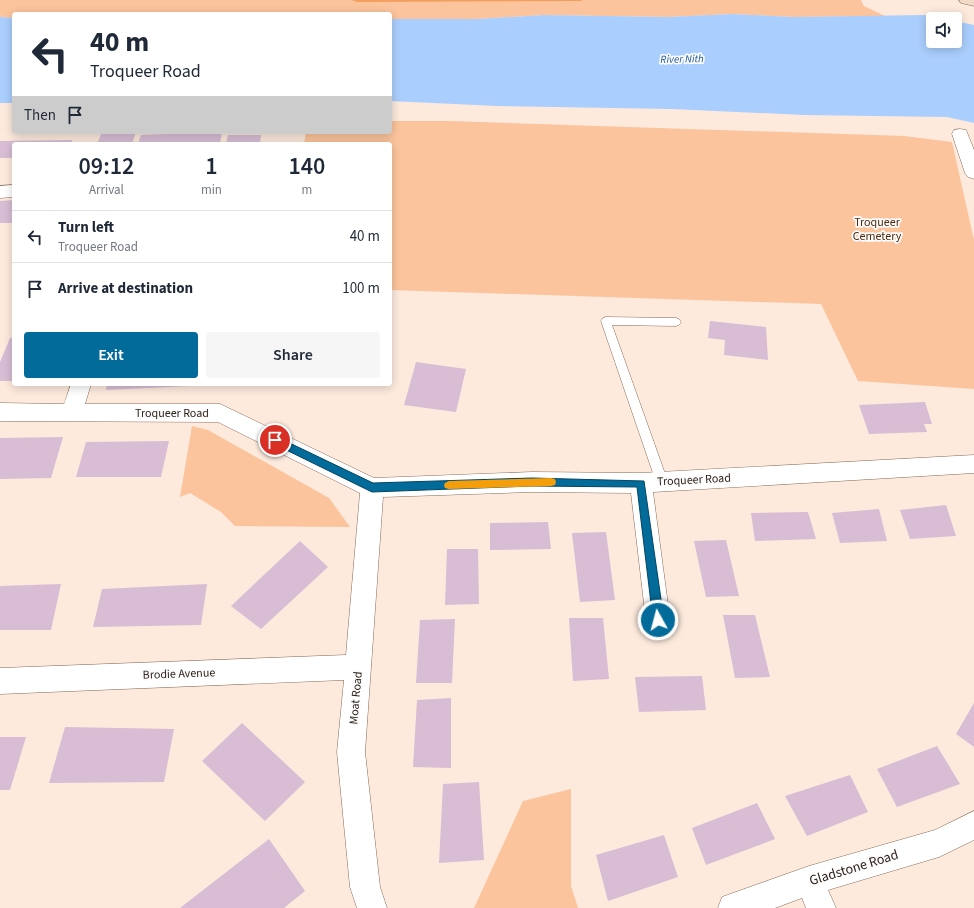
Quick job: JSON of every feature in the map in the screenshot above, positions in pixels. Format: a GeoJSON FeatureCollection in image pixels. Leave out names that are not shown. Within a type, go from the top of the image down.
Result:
{"type":"FeatureCollection","features":[{"type":"Feature","properties":{"kind":"main road"},"geometry":{"type":"LineString","coordinates":[[966,0],[974,2]]}},
{"type":"Feature","properties":{"kind":"street"},"geometry":{"type":"LineString","coordinates":[[960,134],[974,173]]}},
{"type":"Feature","properties":{"kind":"street"},"geometry":{"type":"LineString","coordinates":[[0,192],[12,191]]}},
{"type":"Feature","properties":{"kind":"street"},"geometry":{"type":"LineString","coordinates":[[72,412],[80,386]]}},
{"type":"Feature","properties":{"kind":"street","name":"Troqueer Road"},"geometry":{"type":"LineString","coordinates":[[0,412],[220,413],[372,488],[532,482],[652,483],[974,464]]}},
{"type":"Feature","properties":{"kind":"street"},"geometry":{"type":"LineString","coordinates":[[652,483],[658,620]]}},
{"type":"Feature","properties":{"kind":"street","name":"Moat Road"},"geometry":{"type":"LineString","coordinates":[[372,488],[351,752],[365,887],[372,908]]}},
{"type":"Feature","properties":{"kind":"street","name":"Brodie Avenue"},"geometry":{"type":"LineString","coordinates":[[0,680],[358,667]]}},
{"type":"Feature","properties":{"kind":"street","name":"Gladstone Road"},"geometry":{"type":"LineString","coordinates":[[733,908],[809,881],[939,843],[974,825]]}},
{"type":"Feature","properties":{"kind":"street"},"geometry":{"type":"LineString","coordinates":[[809,881],[821,908]]}},
{"type":"Feature","properties":{"kind":"lane"},"geometry":{"type":"LineString","coordinates":[[652,483],[606,321],[676,322]]}},
{"type":"Feature","properties":{"kind":"green space"},"geometry":{"type":"Polygon","coordinates":[[[0,0],[861,0],[864,6],[885,16],[793,17],[732,14],[668,17],[544,15],[477,19],[392,19],[392,12],[12,12],[12,18],[0,17],[0,0]]]}},
{"type":"Feature","properties":{"kind":"green space","name":"Troqueer Cemetery"},"geometry":{"type":"Polygon","coordinates":[[[392,121],[449,121],[904,136],[952,142],[974,240],[974,389],[858,381],[821,304],[392,290],[392,142],[304,142],[306,134],[392,134],[392,121]]]}},
{"type":"Feature","properties":{"kind":"green space"},"geometry":{"type":"Polygon","coordinates":[[[192,426],[208,430],[329,498],[350,527],[235,526],[221,512],[190,493],[180,497],[192,426]]]}},
{"type":"Feature","properties":{"kind":"green space"},"geometry":{"type":"Polygon","coordinates":[[[571,789],[571,886],[578,908],[474,908],[523,801],[571,789]]]}},
{"type":"Feature","properties":{"kind":"shaded area"},"geometry":{"type":"Polygon","coordinates":[[[351,0],[582,0],[358,2],[351,0]]]}},
{"type":"Feature","properties":{"kind":"water","name":"River Nith"},"geometry":{"type":"Polygon","coordinates":[[[732,14],[793,17],[925,15],[926,48],[962,48],[962,22],[974,25],[974,123],[947,117],[804,115],[672,109],[497,106],[392,101],[392,19],[477,19],[544,15],[668,17],[732,14]]]}},
{"type":"Feature","properties":{"kind":"water"},"geometry":{"type":"Polygon","coordinates":[[[0,17],[12,18],[12,103],[0,103],[0,17]]]}},
{"type":"Feature","properties":{"kind":"building"},"geometry":{"type":"Polygon","coordinates":[[[101,134],[135,134],[133,142],[98,142],[101,134]]]}},
{"type":"Feature","properties":{"kind":"building"},"geometry":{"type":"Polygon","coordinates":[[[222,134],[220,142],[139,142],[141,135],[222,134]]]}},
{"type":"Feature","properties":{"kind":"building"},"geometry":{"type":"Polygon","coordinates":[[[228,135],[261,135],[260,142],[226,142],[228,135]]]}},
{"type":"Feature","properties":{"kind":"building"},"geometry":{"type":"Polygon","coordinates":[[[72,140],[72,142],[12,142],[12,158],[0,158],[0,141],[72,140]]]}},
{"type":"Feature","properties":{"kind":"building"},"geometry":{"type":"Polygon","coordinates":[[[12,200],[12,223],[0,223],[0,201],[12,200]]]}},
{"type":"Feature","properties":{"kind":"building"},"geometry":{"type":"Polygon","coordinates":[[[710,321],[766,327],[768,360],[724,355],[725,340],[708,338],[710,321]]]}},
{"type":"Feature","properties":{"kind":"building"},"geometry":{"type":"Polygon","coordinates":[[[10,338],[12,338],[12,381],[0,381],[0,362],[10,338]]]}},
{"type":"Feature","properties":{"kind":"building"},"geometry":{"type":"Polygon","coordinates":[[[416,362],[466,369],[456,412],[404,405],[416,362]]]}},
{"type":"Feature","properties":{"kind":"building"},"geometry":{"type":"Polygon","coordinates":[[[107,386],[189,386],[106,390],[107,386]]]}},
{"type":"Feature","properties":{"kind":"building"},"geometry":{"type":"Polygon","coordinates":[[[925,402],[932,424],[924,424],[927,432],[869,434],[859,405],[925,402]]]}},
{"type":"Feature","properties":{"kind":"building"},"geometry":{"type":"Polygon","coordinates":[[[63,437],[51,478],[0,479],[0,438],[63,437]]]}},
{"type":"Feature","properties":{"kind":"building"},"geometry":{"type":"Polygon","coordinates":[[[169,441],[161,477],[76,477],[86,442],[169,441]]]}},
{"type":"Feature","properties":{"kind":"building"},"geometry":{"type":"Polygon","coordinates":[[[946,505],[956,536],[910,539],[900,510],[946,505]]]}},
{"type":"Feature","properties":{"kind":"building"},"geometry":{"type":"Polygon","coordinates":[[[879,509],[887,541],[840,543],[832,513],[879,509]]]}},
{"type":"Feature","properties":{"kind":"building"},"geometry":{"type":"Polygon","coordinates":[[[808,512],[816,539],[755,541],[751,513],[808,512]]]}},
{"type":"Feature","properties":{"kind":"building"},"geometry":{"type":"Polygon","coordinates":[[[548,522],[551,549],[490,550],[490,523],[548,522]]]}},
{"type":"Feature","properties":{"kind":"building"},"geometry":{"type":"Polygon","coordinates":[[[606,532],[615,600],[580,602],[572,533],[606,532]]]}},
{"type":"Feature","properties":{"kind":"building"},"geometry":{"type":"Polygon","coordinates":[[[726,540],[739,596],[706,597],[694,541],[726,540]]]}},
{"type":"Feature","properties":{"kind":"building"},"geometry":{"type":"Polygon","coordinates":[[[300,541],[328,567],[261,629],[231,606],[300,541]]]}},
{"type":"Feature","properties":{"kind":"building"},"geometry":{"type":"Polygon","coordinates":[[[447,549],[478,549],[479,604],[445,605],[447,549]]]}},
{"type":"Feature","properties":{"kind":"building"},"geometry":{"type":"Polygon","coordinates":[[[61,584],[51,630],[0,630],[0,586],[61,584]]]}},
{"type":"Feature","properties":{"kind":"building"},"geometry":{"type":"Polygon","coordinates":[[[207,584],[201,625],[93,627],[102,589],[207,584]]]}},
{"type":"Feature","properties":{"kind":"building"},"geometry":{"type":"Polygon","coordinates":[[[723,615],[755,615],[770,677],[735,678],[723,615]]]}},
{"type":"Feature","properties":{"kind":"building"},"geometry":{"type":"Polygon","coordinates":[[[569,618],[603,618],[609,679],[573,681],[569,618]]]}},
{"type":"Feature","properties":{"kind":"building"},"geometry":{"type":"Polygon","coordinates":[[[455,619],[452,683],[416,683],[420,620],[455,619]]]}},
{"type":"Feature","properties":{"kind":"building"},"geometry":{"type":"Polygon","coordinates":[[[702,676],[706,710],[639,712],[635,677],[702,676]]]}},
{"type":"Feature","properties":{"kind":"building"},"geometry":{"type":"Polygon","coordinates":[[[451,698],[451,768],[413,767],[417,700],[451,698]]]}},
{"type":"Feature","properties":{"kind":"building"},"geometry":{"type":"Polygon","coordinates":[[[974,703],[974,747],[956,734],[974,703]]]}},
{"type":"Feature","properties":{"kind":"building"},"geometry":{"type":"Polygon","coordinates":[[[242,723],[305,782],[265,821],[202,761],[242,723]]]}},
{"type":"Feature","properties":{"kind":"building"},"geometry":{"type":"Polygon","coordinates":[[[65,727],[174,729],[164,782],[49,783],[65,727]]]}},
{"type":"Feature","properties":{"kind":"building"},"geometry":{"type":"Polygon","coordinates":[[[0,737],[26,737],[10,790],[0,790],[0,737]]]}},
{"type":"Feature","properties":{"kind":"building"},"geometry":{"type":"Polygon","coordinates":[[[937,746],[960,784],[897,807],[877,769],[937,746]]]}},
{"type":"Feature","properties":{"kind":"building"},"geometry":{"type":"Polygon","coordinates":[[[850,775],[868,812],[807,836],[785,796],[850,775]]]}},
{"type":"Feature","properties":{"kind":"building"},"geometry":{"type":"Polygon","coordinates":[[[479,782],[484,860],[439,863],[443,784],[479,782]]]}},
{"type":"Feature","properties":{"kind":"building"},"geometry":{"type":"Polygon","coordinates":[[[757,803],[775,839],[706,865],[692,828],[757,803]]]}},
{"type":"Feature","properties":{"kind":"building"},"geometry":{"type":"Polygon","coordinates":[[[664,835],[678,877],[608,901],[596,855],[664,835]]]}},
{"type":"Feature","properties":{"kind":"building"},"geometry":{"type":"Polygon","coordinates":[[[269,839],[305,891],[284,908],[180,908],[269,839]]]}},
{"type":"Feature","properties":{"kind":"slow traffic"},"geometry":{"type":"LineString","coordinates":[[449,485],[551,482]]}},
{"type":"Feature","properties":{"kind":"route"},"geometry":{"type":"LineString","coordinates":[[275,440],[372,488],[532,482],[641,483],[658,620]]}}]}
